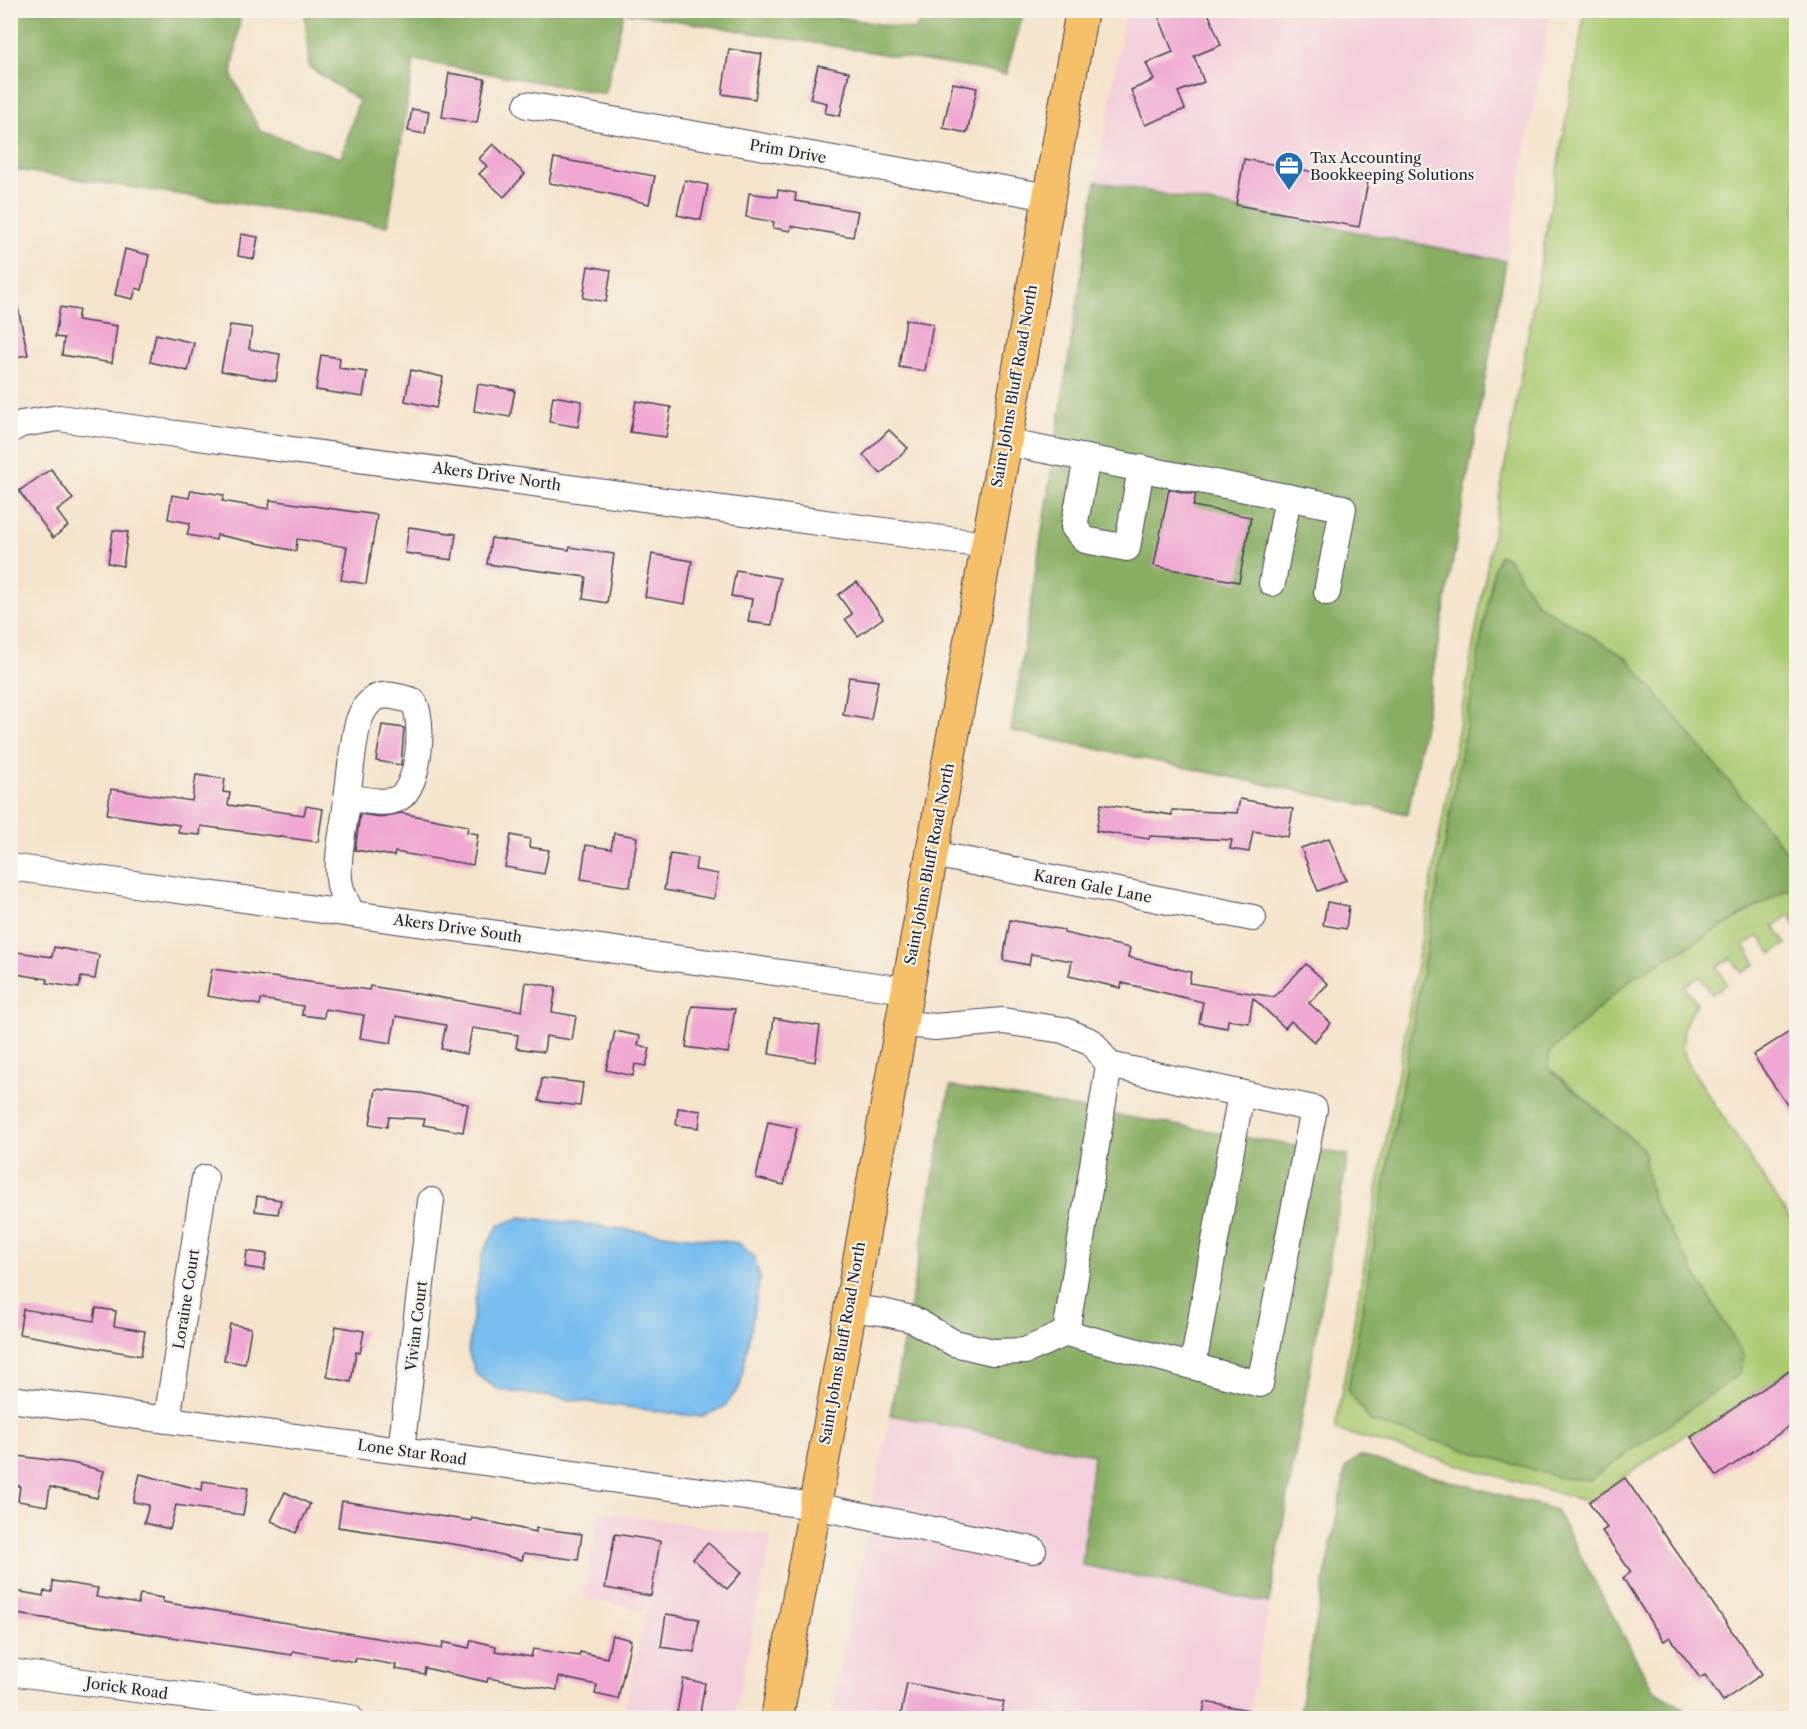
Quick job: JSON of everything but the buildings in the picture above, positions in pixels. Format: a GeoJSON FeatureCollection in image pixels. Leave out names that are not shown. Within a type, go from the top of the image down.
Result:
{"type":"FeatureCollection","features":[{"type":"Feature","properties":{"kind":"main road","name":"Saint Johns Bluff Road North"},"geometry":{"type":"LineString","coordinates":[[777,1719],[848,1308],[899,1023],[933,854],[1082,10]]}},
{"type":"Feature","properties":{"kind":"street","name":"Prim Drive"},"geometry":{"type":"LineString","coordinates":[[527,105],[1049,197]]}},
{"type":"Feature","properties":{"kind":"street","name":"Akers Drive North"},"geometry":{"type":"LineString","coordinates":[[10,430],[21,424],[59,418],[986,545]]}},
{"type":"Feature","properties":{"kind":"street"},"geometry":{"type":"LineString","coordinates":[[1004,442],[1343,508],[1327,592]]}},
{"type":"Feature","properties":{"kind":"street"},"geometry":{"type":"LineString","coordinates":[[1087,458],[1074,527],[1085,540],[1127,548],[1141,468]]}},
{"type":"Feature","properties":{"kind":"street"},"geometry":{"type":"LineString","coordinates":[[1272,583],[1288,497]]}},
{"type":"Feature","properties":{"kind":"street"},"geometry":{"type":"LineString","coordinates":[[347,797],[339,878],[342,897],[352,914]]}},
{"type":"Feature","properties":{"kind":"street","name":"Karen Gale Lane"},"geometry":{"type":"LineString","coordinates":[[933,854],[1253,918]]}},
{"type":"Feature","properties":{"kind":"street","name":"Akers Drive South"},"geometry":{"type":"LineString","coordinates":[[10,867],[906,990]]}},
{"type":"Feature","properties":{"kind":"street"},"geometry":{"type":"LineString","coordinates":[[848,1308],[882,1312],[912,1319],[954,1343],[993,1352],[1025,1351],[1066,1333],[1260,1384],[1314,1109],[1109,1065],[1092,1042],[1063,1030],[1003,1021],[935,1027],[899,1023]]}},
{"type":"Feature","properties":{"kind":"street"},"geometry":{"type":"LineString","coordinates":[[1066,1333],[1109,1065]]}},
{"type":"Feature","properties":{"kind":"street"},"geometry":{"type":"LineString","coordinates":[[1193,1366],[1241,1093]]}},
{"type":"Feature","properties":{"kind":"street","name":"Loraine Court"},"geometry":{"type":"LineString","coordinates":[[167,1420],[205,1178]]}},
{"type":"Feature","properties":{"kind":"street","name":"Vivian Court"},"geometry":{"type":"LineString","coordinates":[[401,1450],[431,1201]]}},
{"type":"Feature","properties":{"kind":"street","name":"Lone Star Road"},"geometry":{"type":"LineString","coordinates":[[10,1399],[814,1506],[1033,1550]]}},
{"type":"Feature","properties":{"kind":"street","name":"Jorick Road"},"geometry":{"type":"LineString","coordinates":[[10,1672],[213,1709],[350,1719]]}},
{"type":"Feature","properties":{"kind":"shaded area"},"geometry":{"type":"Polygon","coordinates":[[[1126,11],[1550,11],[1506,261],[1096,181],[1126,11]]]}},
{"type":"Feature","properties":{"kind":"shaded area"},"geometry":{"type":"Polygon","coordinates":[[[890,1415],[1093,1454],[1082,1565],[1269,1603],[1248,1718],[830,1718],[890,1415]]]}},
{"type":"Feature","properties":{"kind":"shaded area"},"geometry":{"type":"Polygon","coordinates":[[[599,1511],[772,1536],[734,1718],[623,1718],[646,1610],[583,1598],[599,1511]]]}},
{"type":"Feature","properties":{"kind":"green space"},"geometry":{"type":"Polygon","coordinates":[[[798,10],[914,30],[928,11],[1024,11],[1006,74],[624,12],[605,94],[414,60],[388,226],[11,169],[11,11],[241,11],[232,76],[260,131],[341,158],[359,100],[309,67],[305,11],[798,10]]]}},
{"type":"Feature","properties":{"kind":"green space"},"geometry":{"type":"Polygon","coordinates":[[[1585,11],[1796,11],[1796,863],[1627,658],[1536,603],[1508,558],[1500,555],[1494,568],[1348,1390],[1744,1356],[1652,1200],[1643,1149],[1548,1067],[1549,1053],[1631,979],[1796,884],[1796,926],[1789,915],[1774,926],[1786,944],[1772,954],[1759,936],[1744,945],[1756,964],[1742,973],[1731,958],[1717,967],[1727,984],[1712,994],[1700,976],[1685,986],[1697,1004],[1688,1017],[1683,1046],[1687,1062],[1796,1228],[1796,1366],[1691,1437],[1687,1433],[1589,1502],[1335,1430],[1585,11]]]}},
{"type":"Feature","properties":{"kind":"green space"},"geometry":{"type":"Polygon","coordinates":[[[1096,181],[1506,261],[1408,814],[1011,731],[1096,181]]]}},
{"type":"Feature","properties":{"kind":"green space"},"geometry":{"type":"Polygon","coordinates":[[[1500,555],[1508,558],[1536,603],[1627,658],[1796,863],[1796,884],[1631,979],[1549,1053],[1548,1068],[1643,1149],[1652,1200],[1744,1356],[1739,1374],[1590,1480],[1561,1478],[1371,1422],[1348,1390],[1494,568],[1500,555]]]}},
{"type":"Feature","properties":{"kind":"green space"},"geometry":{"type":"Polygon","coordinates":[[[950,1086],[1348,1155],[1269,1603],[1082,1565],[1093,1454],[890,1415],[950,1086]]]}},
{"type":"Feature","properties":{"kind":"green space"},"geometry":{"type":"Polygon","coordinates":[[[1360,1456],[1556,1510],[1653,1690],[1700,1718],[1298,1718],[1346,1467],[1360,1456]]]}},
{"type":"Feature","properties":{"kind":"water"},"geometry":{"type":"Polygon","coordinates":[[[521,1217],[739,1243],[754,1257],[760,1278],[740,1387],[724,1407],[701,1417],[499,1390],[476,1374],[468,1351],[482,1254],[498,1226],[521,1217]]]}},
{"type":"Feature","properties":{"kind":"place","name":"Tax Accounting Bookkeeping Solutions"},"geometry":{"type":"Point","coordinates":[1289,192]}}]}
